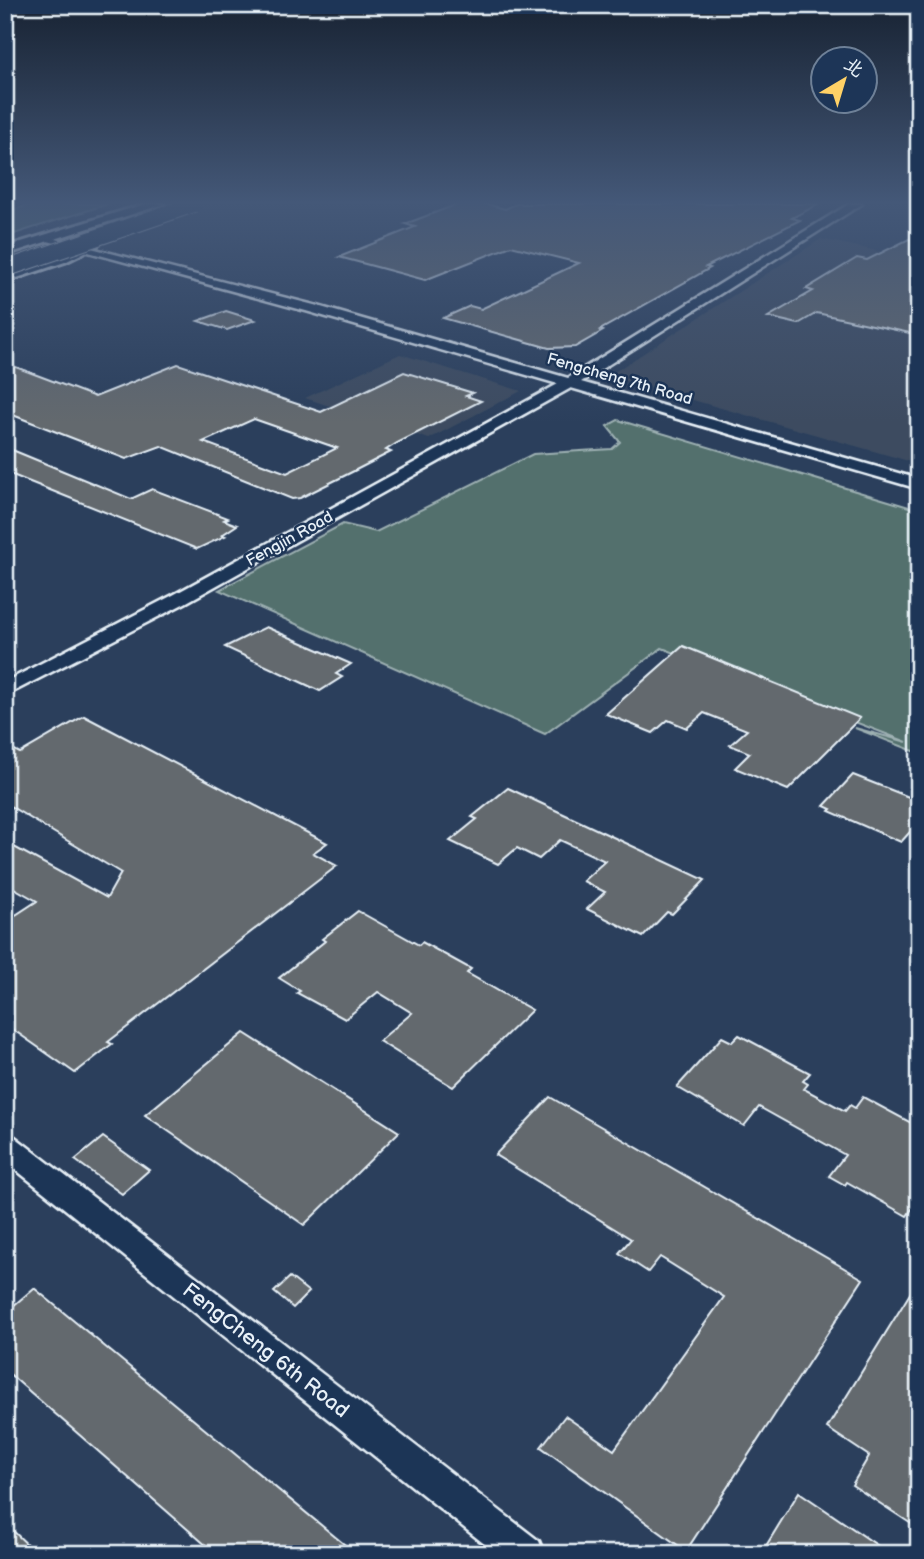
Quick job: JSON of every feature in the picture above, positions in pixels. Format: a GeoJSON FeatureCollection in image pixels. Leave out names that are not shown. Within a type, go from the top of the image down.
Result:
{"type":"FeatureCollection","features":[{"type":"Feature","properties":{"kind":"street","name":"Fengcheng 7th Road"},"geometry":{"type":"LineString","coordinates":[[191,277],[571,382],[919,484]]}},
{"type":"Feature","properties":{"kind":"street","name":"Fengcheng 7th Road"},"geometry":{"type":"LineString","coordinates":[[214,277],[310,308]]}},
{"type":"Feature","properties":{"kind":"street","name":"Fengjin Road"},"geometry":{"type":"LineString","coordinates":[[5,690],[179,599],[571,382],[740,277]]}},
{"type":"Feature","properties":{"kind":"street","name":"FengCheng 6th Road"},"geometry":{"type":"LineString","coordinates":[[5,1145],[526,1554]]}},
{"type":"Feature","properties":{"kind":"shaded area"},"geometry":{"type":"Polygon","coordinates":[[[762,277],[919,277],[919,464],[608,376],[762,277]]]}},
{"type":"Feature","properties":{"kind":"shaded area"},"geometry":{"type":"Polygon","coordinates":[[[400,354],[521,391],[429,439],[305,398],[400,354]]]}},
{"type":"Feature","properties":{"kind":"green space"},"geometry":{"type":"Polygon","coordinates":[[[618,420],[919,510],[919,753],[855,728],[907,742],[662,648],[545,734],[219,590],[343,524],[376,532],[533,454],[612,449],[620,442],[607,426],[618,420]]]}},
{"type":"Feature","properties":{"kind":"building"},"geometry":{"type":"Polygon","coordinates":[[[413,277],[433,277],[425,280],[413,277]]]}},
{"type":"Feature","properties":{"kind":"building"},"geometry":{"type":"Polygon","coordinates":[[[550,277],[694,277],[575,347],[549,348],[443,318],[470,306],[481,309],[550,277]]]}},
{"type":"Feature","properties":{"kind":"building"},"geometry":{"type":"Polygon","coordinates":[[[826,277],[919,277],[919,335],[817,313],[798,324],[768,317],[813,291],[806,289],[826,277]]]}},
{"type":"Feature","properties":{"kind":"building"},"geometry":{"type":"Polygon","coordinates":[[[226,311],[255,320],[227,330],[198,321],[226,311]]]}},
{"type":"Feature","properties":{"kind":"building"},"geometry":{"type":"Polygon","coordinates":[[[5,363],[95,397],[178,364],[321,412],[404,372],[473,393],[466,396],[481,401],[386,450],[391,452],[300,498],[292,499],[161,446],[126,459],[5,412],[5,363]],[[254,419],[203,442],[287,473],[337,448],[254,419]]]}},
{"type":"Feature","properties":{"kind":"building"},"geometry":{"type":"Polygon","coordinates":[[[5,447],[131,499],[152,489],[228,518],[224,520],[237,525],[222,535],[225,536],[197,549],[5,472],[5,447]]]}},
{"type":"Feature","properties":{"kind":"building"},"geometry":{"type":"Polygon","coordinates":[[[266,627],[351,664],[336,674],[342,677],[320,691],[225,647],[266,627]]]}},
{"type":"Feature","properties":{"kind":"building"},"geometry":{"type":"Polygon","coordinates":[[[683,646],[860,718],[788,790],[735,768],[750,753],[730,745],[747,730],[704,713],[687,728],[668,720],[653,733],[606,714],[683,646]]]}},
{"type":"Feature","properties":{"kind":"building"},"geometry":{"type":"Polygon","coordinates":[[[84,716],[327,843],[313,853],[337,866],[108,1042],[112,1044],[75,1073],[5,1024],[5,922],[37,901],[5,883],[5,842],[107,898],[121,873],[5,803],[5,745],[20,753],[84,716]]]}},
{"type":"Feature","properties":{"kind":"building"},"geometry":{"type":"Polygon","coordinates":[[[853,775],[919,801],[919,822],[901,842],[829,811],[831,809],[824,806],[853,775]]]}},
{"type":"Feature","properties":{"kind":"building"},"geometry":{"type":"Polygon","coordinates":[[[508,788],[705,880],[672,914],[667,912],[643,937],[587,909],[605,892],[583,881],[605,861],[560,840],[539,859],[517,848],[498,864],[450,841],[477,819],[472,817],[508,788]]]}},
{"type":"Feature","properties":{"kind":"building"},"geometry":{"type":"Polygon","coordinates":[[[358,911],[419,945],[422,942],[471,969],[467,973],[532,1010],[453,1087],[379,1041],[412,1013],[378,992],[345,1019],[297,993],[300,991],[279,978],[358,911]]]}},
{"type":"Feature","properties":{"kind":"building"},"geometry":{"type":"Polygon","coordinates":[[[244,1033],[399,1132],[304,1225],[145,1115],[244,1033]]]}},
{"type":"Feature","properties":{"kind":"building"},"geometry":{"type":"Polygon","coordinates":[[[739,1035],[810,1073],[803,1081],[808,1084],[804,1089],[845,1111],[850,1105],[855,1108],[863,1097],[919,1127],[919,1199],[907,1216],[847,1182],[845,1185],[829,1176],[845,1155],[759,1107],[744,1126],[677,1087],[722,1037],[732,1042],[739,1035]]]}},
{"type":"Feature","properties":{"kind":"building"},"geometry":{"type":"Polygon","coordinates":[[[550,1097],[863,1279],[686,1551],[541,1447],[565,1416],[614,1450],[724,1297],[660,1257],[648,1272],[619,1253],[631,1239],[495,1155],[550,1097]]]}},
{"type":"Feature","properties":{"kind":"building"},"geometry":{"type":"Polygon","coordinates":[[[103,1137],[149,1170],[122,1194],[75,1160],[103,1137]]]}},
{"type":"Feature","properties":{"kind":"building"},"geometry":{"type":"Polygon","coordinates":[[[290,1277],[309,1292],[293,1308],[274,1292],[290,1277]]]}},
{"type":"Feature","properties":{"kind":"building"},"geometry":{"type":"Polygon","coordinates":[[[919,1279],[919,1529],[852,1485],[869,1456],[827,1428],[919,1279]]]}},
{"type":"Feature","properties":{"kind":"building"},"geometry":{"type":"Polygon","coordinates":[[[34,1288],[356,1554],[216,1554],[5,1370],[5,1313],[34,1288]]]}},
{"type":"Feature","properties":{"kind":"building"},"geometry":{"type":"Polygon","coordinates":[[[799,1492],[890,1554],[761,1554],[799,1492]]]}},
{"type":"Feature","properties":{"kind":"building"},"geometry":{"type":"Polygon","coordinates":[[[5,1523],[37,1554],[5,1554],[5,1523]]]}}]}
